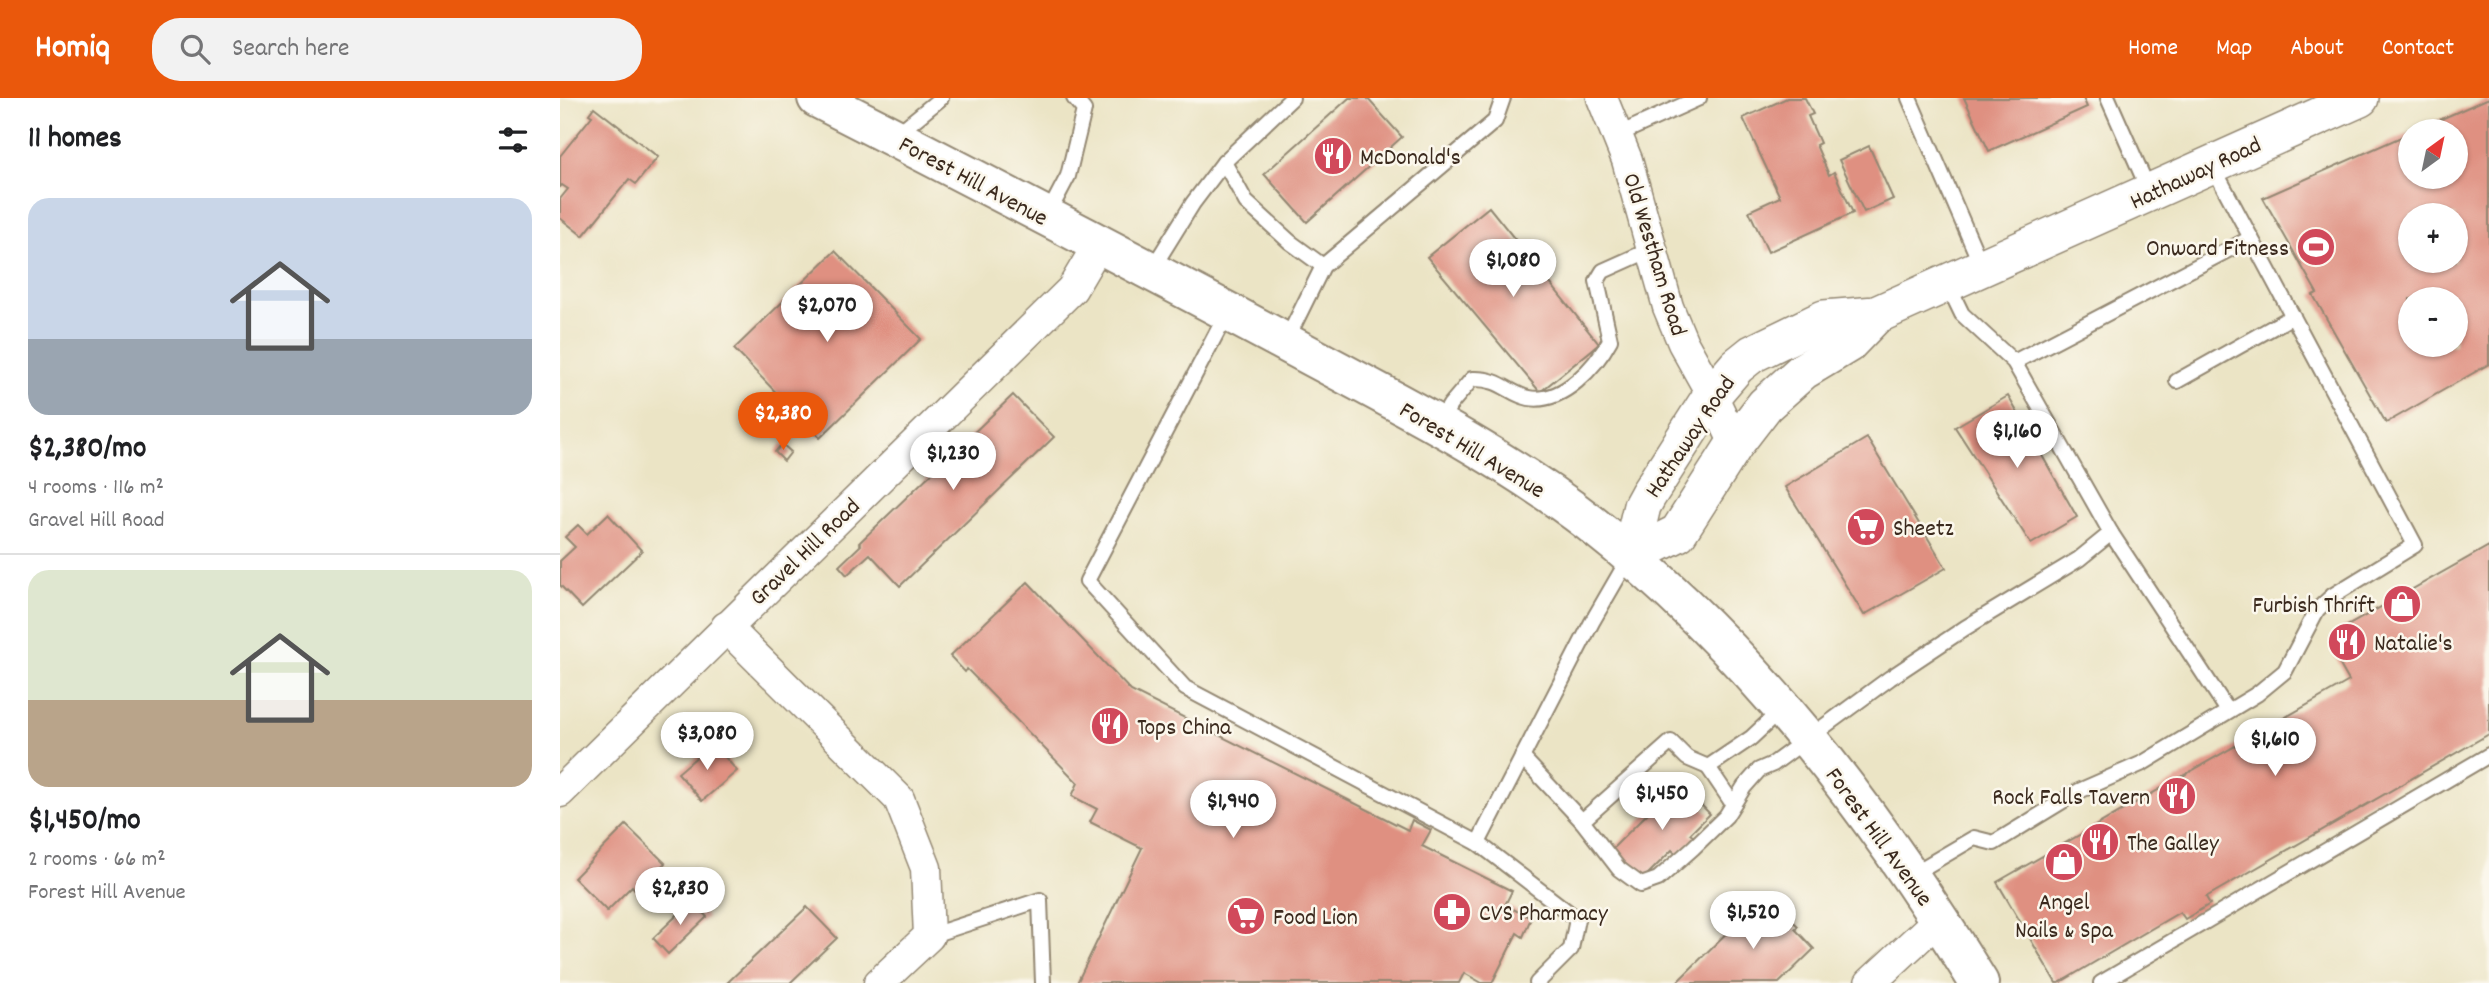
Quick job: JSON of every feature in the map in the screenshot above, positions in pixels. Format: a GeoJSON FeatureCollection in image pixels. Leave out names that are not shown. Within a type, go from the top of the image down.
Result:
{"type":"FeatureCollection","features":[{"type":"Feature","properties":{"kind":"main road","name":"Forest Hill Avenue"},"geometry":{"type":"LineString","coordinates":[[817,98],[1285,342],[1438,426],[1578,514],[1710,630],[1783,708],[1882,832],[1940,918],[1979,983]]}},
{"type":"Feature","properties":{"kind":"street","name":"Old Westham Road"},"geometry":{"type":"LineString","coordinates":[[1602,98],[1627,160],[1668,307],[1683,343],[1735,444]]}},
{"type":"Feature","properties":{"kind":"street","name":"Hathaway Road"},"geometry":{"type":"LineString","coordinates":[[1630,557],[1642,506],[1712,395],[1737,366],[1752,354],[1824,319],[1876,315],[2360,98]]}},
{"type":"Feature","properties":{"kind":"street","name":"Gravel Hill Road"},"geometry":{"type":"LineString","coordinates":[[560,792],[1072,289],[1098,245]]}},
{"type":"Feature","properties":{"kind":"street","name":"Hathaway Road"},"geometry":{"type":"LineString","coordinates":[[1630,557],[1678,533],[1735,444],[1765,405],[1803,371],[1848,344],[1876,315]]}},
{"type":"Feature","properties":{"kind":"street"},"geometry":{"type":"LineString","coordinates":[[726,627],[899,799],[926,869],[929,936],[879,983]]}},
{"type":"Feature","properties":{"kind":"street"},"geometry":{"type":"LineString","coordinates":[[1871,983],[1940,918]]}},
{"type":"Feature","properties":{"kind":"lane"},"geometry":{"type":"LineString","coordinates":[[893,137],[941,98]]}},
{"type":"Feature","properties":{"kind":"lane"},"geometry":{"type":"LineString","coordinates":[[1046,218],[1068,176],[1084,110],[1074,98]]}},
{"type":"Feature","properties":{"kind":"lane"},"geometry":{"type":"LineString","coordinates":[[1150,272],[1193,203],[1223,162],[1292,98]]}},
{"type":"Feature","properties":{"kind":"lane"},"geometry":{"type":"LineString","coordinates":[[1285,342],[1324,266],[1495,121],[1503,98]]}},
{"type":"Feature","properties":{"kind":"lane"},"geometry":{"type":"LineString","coordinates":[[1617,135],[1699,98]]}},
{"type":"Feature","properties":{"kind":"lane"},"geometry":{"type":"LineString","coordinates":[[1909,98],[1982,268]]}},
{"type":"Feature","properties":{"kind":"lane"},"geometry":{"type":"LineString","coordinates":[[2108,98],[2150,193]]}},
{"type":"Feature","properties":{"kind":"lane"},"geometry":{"type":"LineString","coordinates":[[1223,162],[1246,202],[1290,242],[1324,266]]}},
{"type":"Feature","properties":{"kind":"lane"},"geometry":{"type":"LineString","coordinates":[[1911,875],[1974,838],[1994,843],[2079,791],[2143,763],[2257,694],[2285,671],[2317,610],[2332,596],[2415,545],[2211,164]]}},
{"type":"Feature","properties":{"kind":"lane"},"geometry":{"type":"LineString","coordinates":[[2014,362],[2251,238]]}},
{"type":"Feature","properties":{"kind":"lane"},"geometry":{"type":"LineString","coordinates":[[1438,426],[1450,405],[1472,379],[1483,378],[1501,383],[1527,398],[1545,398],[1564,391],[1601,357],[1610,340],[1597,281],[1603,271],[1652,249]]}},
{"type":"Feature","properties":{"kind":"lane"},"geometry":{"type":"LineString","coordinates":[[1948,284],[1962,314],[2014,362],[2111,533],[2228,711]]}},
{"type":"Feature","properties":{"kind":"lane"},"geometry":{"type":"LineString","coordinates":[[1228,312],[1087,581],[1185,688],[1478,843],[1577,919],[1571,949],[1537,983]]}},
{"type":"Feature","properties":{"kind":"lane"},"geometry":{"type":"LineString","coordinates":[[2177,381],[2293,316]]}},
{"type":"Feature","properties":{"kind":"lane"},"geometry":{"type":"LineString","coordinates":[[1522,757],[1581,821],[1619,869],[1641,884],[1658,879],[1726,816],[1759,770],[1773,764],[1933,649],[2039,581],[2079,559],[2111,533]]}},
{"type":"Feature","properties":{"kind":"lane"},"geometry":{"type":"LineString","coordinates":[[1478,843],[1592,622],[1630,557]]}},
{"type":"Feature","properties":{"kind":"lane"},"geometry":{"type":"LineString","coordinates":[[1708,767],[1751,738],[1783,708]]}},
{"type":"Feature","properties":{"kind":"lane"},"geometry":{"type":"LineString","coordinates":[[1581,821],[1671,742],[1687,758],[1708,767],[1733,804]]}},
{"type":"Feature","properties":{"kind":"lane"},"geometry":{"type":"LineString","coordinates":[[2101,983],[2489,755]]}},
{"type":"Feature","properties":{"kind":"lane"},"geometry":{"type":"LineString","coordinates":[[929,936],[1040,900],[1043,983]]}},
{"type":"Feature","properties":{"kind":"building","name":"McDonald's"},"geometry":{"type":"Polygon","coordinates":[[[1349,98],[1367,98],[1402,137],[1307,222],[1264,174],[1349,98]]]}},
{"type":"Feature","properties":{"kind":"building"},"geometry":{"type":"Polygon","coordinates":[[[1787,98],[1805,98],[1813,114],[1808,116],[1820,143],[1816,145],[1829,175],[1834,172],[1853,213],[1768,252],[1749,211],[1780,197],[1743,118],[1787,98]]]}},
{"type":"Feature","properties":{"kind":"building"},"geometry":{"type":"Polygon","coordinates":[[[1964,98],[2083,98],[2087,107],[1989,151],[1964,98]]]}},
{"type":"Feature","properties":{"kind":"building"},"geometry":{"type":"Polygon","coordinates":[[[2489,98],[2489,364],[2386,423],[2313,295],[2317,293],[2263,198],[2398,138],[2398,189],[2468,189],[2468,119],[2441,119],[2489,98]]]}},
{"type":"Feature","properties":{"kind":"building"},"geometry":{"type":"Polygon","coordinates":[[[594,107],[658,157],[636,184],[629,179],[583,236],[560,218],[560,199],[568,189],[562,185],[560,187],[560,156],[592,116],[589,114],[594,107]]]}},
{"type":"Feature","properties":{"kind":"building"},"geometry":{"type":"Polygon","coordinates":[[[1869,146],[1893,199],[1864,212],[1839,160],[1869,146]]]}},
{"type":"Feature","properties":{"kind":"building"},"geometry":{"type":"Polygon","coordinates":[[[1489,207],[1599,344],[1540,392],[1427,257],[1489,207]]]}},
{"type":"Feature","properties":{"kind":"building"},"geometry":{"type":"Polygon","coordinates":[[[835,251],[921,339],[820,438],[734,349],[835,251]]]}},
{"type":"Feature","properties":{"kind":"building"},"geometry":{"type":"Polygon","coordinates":[[[1013,395],[1054,437],[900,586],[870,554],[847,575],[839,566],[861,545],[859,543],[1013,395]]]}},
{"type":"Feature","properties":{"kind":"building","name":"Sheetz"},"geometry":{"type":"Polygon","coordinates":[[[2008,396],[2077,517],[2031,544],[1955,427],[2008,396]]]}},
{"type":"Feature","properties":{"kind":"building","name":"Sheetz"},"geometry":{"type":"Polygon","coordinates":[[[1867,438],[1946,568],[1864,615],[1785,487],[1867,438]]]}},
{"type":"Feature","properties":{"kind":"building"},"geometry":{"type":"Polygon","coordinates":[[[782,444],[791,452],[784,461],[775,452],[782,444]]]}},
{"type":"Feature","properties":{"kind":"building"},"geometry":{"type":"Polygon","coordinates":[[[608,514],[642,551],[582,608],[560,585],[560,561],[575,547],[565,537],[578,525],[587,534],[608,514]]]}},
{"type":"Feature","properties":{"kind":"building"},"geometry":{"type":"Polygon","coordinates":[[[2489,546],[2489,734],[2206,897],[2210,904],[2185,919],[2180,912],[2056,983],[1997,882],[2349,681],[2332,651],[2335,633],[2489,546]]]}},
{"type":"Feature","properties":{"kind":"building"},"geometry":{"type":"Polygon","coordinates":[[[1028,582],[1131,691],[1408,830],[1412,820],[1431,830],[1422,846],[1512,891],[1505,905],[1531,918],[1523,937],[1517,933],[1492,983],[1482,983],[1464,973],[1459,983],[1077,983],[1142,848],[1090,822],[1097,809],[1072,796],[1078,783],[967,669],[965,672],[950,656],[1028,582]]]}},
{"type":"Feature","properties":{"kind":"building"},"geometry":{"type":"Polygon","coordinates":[[[713,743],[737,771],[702,801],[678,773],[713,743]]]}},
{"type":"Feature","properties":{"kind":"building"},"geometry":{"type":"Polygon","coordinates":[[[1679,782],[1710,814],[1690,834],[1695,838],[1677,855],[1672,850],[1642,880],[1611,850],[1679,782]]]}},
{"type":"Feature","properties":{"kind":"building"},"geometry":{"type":"Polygon","coordinates":[[[626,825],[665,863],[637,892],[632,886],[607,911],[574,878],[626,825]]]}},
{"type":"Feature","properties":{"kind":"building"},"geometry":{"type":"Polygon","coordinates":[[[1763,897],[1782,917],[1785,914],[1798,926],[1795,929],[1814,949],[1779,983],[1676,983],[1763,897]]]}},
{"type":"Feature","properties":{"kind":"building"},"geometry":{"type":"Polygon","coordinates":[[[692,901],[707,917],[668,954],[653,938],[692,901]]]}},
{"type":"Feature","properties":{"kind":"building"},"geometry":{"type":"Polygon","coordinates":[[[807,907],[837,938],[790,983],[727,983],[807,907]]]}},
{"type":"Feature","properties":{"kind":"place","name":"McDonald's"},"geometry":{"type":"Point","coordinates":[1333,156]}},
{"type":"Feature","properties":{"kind":"place","name":"Onward Fitness"},"geometry":{"type":"Point","coordinates":[2316,247]}},
{"type":"Feature","properties":{"kind":"place","name":"Sheetz"},"geometry":{"type":"Point","coordinates":[1866,527]}},
{"type":"Feature","properties":{"kind":"place","name":"Furbish Thrift"},"geometry":{"type":"Point","coordinates":[2402,604]}},
{"type":"Feature","properties":{"kind":"place","name":"Natalie's"},"geometry":{"type":"Point","coordinates":[2347,642]}},
{"type":"Feature","properties":{"kind":"place","name":"Tops China"},"geometry":{"type":"Point","coordinates":[1110,726]}},
{"type":"Feature","properties":{"kind":"place","name":"Rock Falls Tavern"},"geometry":{"type":"Point","coordinates":[2177,796]}},
{"type":"Feature","properties":{"kind":"place","name":"The Galley"},"geometry":{"type":"Point","coordinates":[2100,842]}},
{"type":"Feature","properties":{"kind":"place","name":"Angel Nails & Spa"},"geometry":{"type":"Point","coordinates":[2064,862]}},
{"type":"Feature","properties":{"kind":"place","name":"CVS Pharmacy"},"geometry":{"type":"Point","coordinates":[1452,912]}},
{"type":"Feature","properties":{"kind":"place","name":"Food Lion"},"geometry":{"type":"Point","coordinates":[1246,916]}}]}
